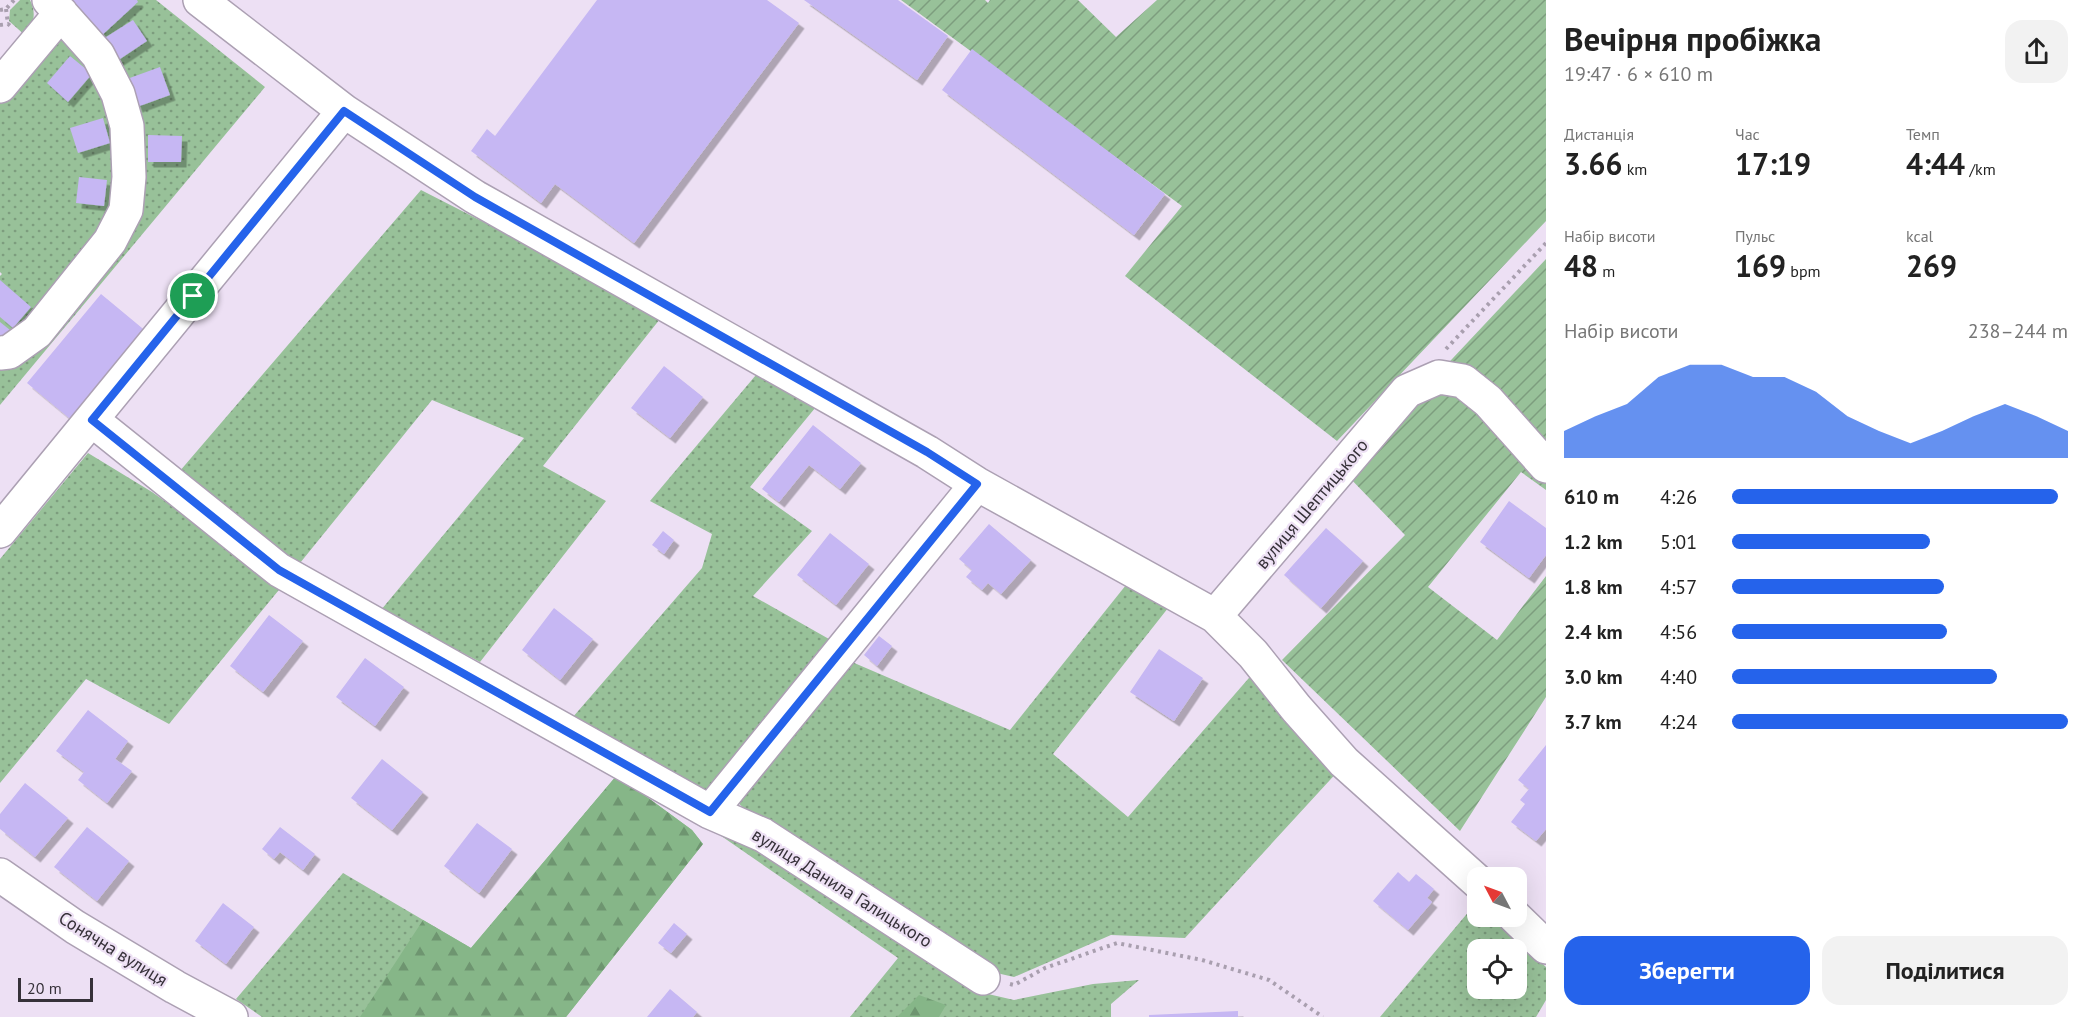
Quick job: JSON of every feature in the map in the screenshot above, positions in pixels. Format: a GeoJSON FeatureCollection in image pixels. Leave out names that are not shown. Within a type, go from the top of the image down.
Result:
{"type":"FeatureCollection","features":[{"type":"Feature","properties":{"kind":"street"},"geometry":{"type":"LineString","coordinates":[[200,0],[344,111],[475,197],[927,452],[977,484],[1215,616],[1253,654],[1296,708],[1344,762],[1467,872]]}},
{"type":"Feature","properties":{"kind":"street"},"geometry":{"type":"LineString","coordinates":[[0,86],[55,6],[98,55],[118,94],[127,126],[129,177],[126,210],[110,241],[37,332],[9,352],[0,353]]}},
{"type":"Feature","properties":{"kind":"street"},"geometry":{"type":"LineString","coordinates":[[0,531],[344,111]]}},
{"type":"Feature","properties":{"kind":"street","name":"вулиця Шептицького"},"geometry":{"type":"LineString","coordinates":[[1215,616],[1407,391],[1439,377],[1463,381],[1488,401],[1546,466]]}},
{"type":"Feature","properties":{"kind":"street","name":"вулиця Данила Галицького"},"geometry":{"type":"LineString","coordinates":[[92,420],[279,570],[710,812],[763,835],[983,978]]}},
{"type":"Feature","properties":{"kind":"street"},"geometry":{"type":"LineString","coordinates":[[710,812],[977,484]]}},
{"type":"Feature","properties":{"kind":"street","name":"Сонячна вулиця"},"geometry":{"type":"LineString","coordinates":[[0,875],[75,927],[231,1017]]}},
{"type":"Feature","properties":{"kind":"street"},"geometry":{"type":"LineString","coordinates":[[1525,927],[1546,947]]}},
{"type":"Feature","properties":{"kind":"path"},"geometry":{"type":"LineString","coordinates":[[0,10],[6,9],[14,0]]}},
{"type":"Feature","properties":{"kind":"path"},"geometry":{"type":"LineString","coordinates":[[6,9],[8,24]]}},
{"type":"Feature","properties":{"kind":"path"},"geometry":{"type":"LineString","coordinates":[[1440,356],[1546,243]]}},
{"type":"Feature","properties":{"kind":"path"},"geometry":{"type":"LineString","coordinates":[[983,978],[1014,985],[1045,968],[1117,943],[1202,960],[1269,980],[1323,1017]]}},
{"type":"Feature","properties":{"kind":"green space"},"geometry":{"type":"Polygon","coordinates":[[[20,0],[30,0],[34,14],[27,37],[9,21],[10,10],[20,0]]]}},
{"type":"Feature","properties":{"kind":"green space"},"geometry":{"type":"Polygon","coordinates":[[[61,0],[156,0],[265,87],[0,405],[0,364],[85,284],[139,144],[61,0]]]}},
{"type":"Feature","properties":{"kind":"green space"},"geometry":{"type":"Polygon","coordinates":[[[901,0],[985,0],[988,3],[990,0],[1078,0],[1116,37],[1157,0],[1546,0],[1546,221],[1337,441],[1125,276],[1182,206],[901,0]]]}},
{"type":"Feature","properties":{"kind":"green space"},"geometry":{"type":"Polygon","coordinates":[[[61,30],[68,32],[114,111],[113,210],[102,239],[0,348],[0,276],[2,274],[0,272],[0,101],[61,30]]]}},
{"type":"Feature","properties":{"kind":"green space"},"geometry":{"type":"Polygon","coordinates":[[[421,190],[664,314],[543,466],[606,501],[480,662],[381,610],[524,438],[432,400],[296,568],[179,472],[421,190]]]}},
{"type":"Feature","properties":{"kind":"green space"},"geometry":{"type":"Polygon","coordinates":[[[1546,259],[1546,490],[1521,472],[1428,587],[1497,640],[1546,576],[1546,697],[1460,831],[1282,660],[1405,535],[1345,473],[1546,259]]]}},
{"type":"Feature","properties":{"kind":"green space"},"geometry":{"type":"Polygon","coordinates":[[[761,369],[820,402],[750,487],[812,531],[753,596],[836,643],[710,797],[566,725],[702,568],[712,534],[650,501],[761,369]]]}},
{"type":"Feature","properties":{"kind":"green space"},"geometry":{"type":"Polygon","coordinates":[[[88,453],[152,492],[283,585],[169,724],[86,679],[0,783],[0,559],[88,453]]]}},
{"type":"Feature","properties":{"kind":"green space"},"geometry":{"type":"Polygon","coordinates":[[[1130,580],[1172,603],[1053,754],[1128,817],[1255,671],[1341,768],[1185,938],[1111,935],[1014,977],[988,971],[755,818],[737,802],[852,662],[1010,730],[1130,580]]]}},
{"type":"Feature","properties":{"kind":"green space"},"geometry":{"type":"Polygon","coordinates":[[[617,775],[692,830],[703,844],[566,1017],[262,1017],[236,999],[343,873],[471,948],[617,775]]]}},
{"type":"Feature","properties":{"kind":"green space"},"geometry":{"type":"Polygon","coordinates":[[[617,775],[692,830],[703,844],[566,1017],[360,1017],[423,920],[471,948],[617,775]]]}},
{"type":"Feature","properties":{"kind":"green space"},"geometry":{"type":"Polygon","coordinates":[[[731,829],[975,991],[1014,1000],[1093,984],[1139,980],[1111,1004],[1111,1017],[850,1017],[898,958],[714,831],[731,829]]]}},
{"type":"Feature","properties":{"kind":"green space"},"geometry":{"type":"Polygon","coordinates":[[[1467,914],[1467,927],[1502,927],[1515,939],[1467,939],[1467,999],[1527,999],[1527,950],[1546,967],[1546,1000],[1536,1017],[1380,1017],[1467,914]]]}},
{"type":"Feature","properties":{"kind":"green space"},"geometry":{"type":"Polygon","coordinates":[[[919,995],[946,1005],[939,1017],[897,1017],[919,995]]]}},
{"type":"Feature","properties":{"kind":"building"},"geometry":{"type":"Polygon","coordinates":[[[66,0],[137,0],[138,2],[99,38],[66,0]]]}},
{"type":"Feature","properties":{"kind":"building"},"geometry":{"type":"Polygon","coordinates":[[[597,0],[767,0],[799,23],[634,243],[555,184],[541,203],[471,151],[487,129],[495,136],[597,0]]]}},
{"type":"Feature","properties":{"kind":"building"},"geometry":{"type":"Polygon","coordinates":[[[804,0],[898,0],[948,36],[917,80],[804,0]]]}},
{"type":"Feature","properties":{"kind":"building"},"geometry":{"type":"Polygon","coordinates":[[[133,20],[147,41],[117,61],[103,39],[133,20]]]}},
{"type":"Feature","properties":{"kind":"building"},"geometry":{"type":"Polygon","coordinates":[[[972,49],[1165,194],[1134,235],[942,90],[972,49]]]}},
{"type":"Feature","properties":{"kind":"building"},"geometry":{"type":"Polygon","coordinates":[[[70,56],[92,74],[68,102],[47,83],[70,56]]]}},
{"type":"Feature","properties":{"kind":"building"},"geometry":{"type":"Polygon","coordinates":[[[160,67],[170,95],[137,107],[127,79],[160,67]]]}},
{"type":"Feature","properties":{"kind":"building"},"geometry":{"type":"Polygon","coordinates":[[[103,118],[110,143],[78,153],[70,128],[103,118]]]}},
{"type":"Feature","properties":{"kind":"building"},"geometry":{"type":"Polygon","coordinates":[[[148,135],[182,136],[181,162],[148,162],[148,135]]]}},
{"type":"Feature","properties":{"kind":"building"},"geometry":{"type":"Polygon","coordinates":[[[79,177],[107,180],[104,206],[76,203],[79,177]]]}},
{"type":"Feature","properties":{"kind":"building"},"geometry":{"type":"Polygon","coordinates":[[[0,280],[31,307],[13,328],[0,317],[0,280]]]}},
{"type":"Feature","properties":{"kind":"building"},"geometry":{"type":"Polygon","coordinates":[[[101,294],[154,338],[80,427],[27,383],[101,294]]]}},
{"type":"Feature","properties":{"kind":"building"},"geometry":{"type":"Polygon","coordinates":[[[0,322],[10,330],[0,342],[0,322]]]}},
{"type":"Feature","properties":{"kind":"building"},"geometry":{"type":"Polygon","coordinates":[[[664,366],[703,397],[670,438],[631,408],[664,366]]]}},
{"type":"Feature","properties":{"kind":"building"},"geometry":{"type":"Polygon","coordinates":[[[813,425],[861,463],[840,489],[809,465],[779,502],[762,489],[813,425]]]}},
{"type":"Feature","properties":{"kind":"building"},"geometry":{"type":"Polygon","coordinates":[[[1509,501],[1546,528],[1546,555],[1529,578],[1480,542],[1509,501]]]}},
{"type":"Feature","properties":{"kind":"building"},"geometry":{"type":"Polygon","coordinates":[[[989,524],[1031,560],[1001,594],[988,583],[982,590],[966,577],[972,570],[959,559],[989,524]]]}},
{"type":"Feature","properties":{"kind":"building"},"geometry":{"type":"Polygon","coordinates":[[[1326,528],[1363,561],[1321,608],[1284,575],[1326,528]]]}},
{"type":"Feature","properties":{"kind":"building"},"geometry":{"type":"Polygon","coordinates":[[[663,531],[674,540],[664,554],[652,545],[663,531]]]}},
{"type":"Feature","properties":{"kind":"building"},"geometry":{"type":"Polygon","coordinates":[[[830,533],[869,564],[836,605],[797,575],[830,533]]]}},
{"type":"Feature","properties":{"kind":"building"},"geometry":{"type":"Polygon","coordinates":[[[554,608],[593,639],[560,680],[522,650],[554,608]]]}},
{"type":"Feature","properties":{"kind":"building"},"geometry":{"type":"Polygon","coordinates":[[[269,615],[303,641],[263,692],[230,666],[269,615]]]}},
{"type":"Feature","properties":{"kind":"building"},"geometry":{"type":"Polygon","coordinates":[[[879,636],[892,646],[877,666],[864,655],[879,636]]]}},
{"type":"Feature","properties":{"kind":"building"},"geometry":{"type":"Polygon","coordinates":[[[1159,649],[1203,678],[1174,721],[1130,692],[1159,649]]]}},
{"type":"Feature","properties":{"kind":"building"},"geometry":{"type":"Polygon","coordinates":[[[365,658],[404,687],[375,726],[336,697],[365,658]]]}},
{"type":"Feature","properties":{"kind":"building"},"geometry":{"type":"Polygon","coordinates":[[[88,710],[128,741],[115,759],[132,771],[107,803],[78,780],[84,772],[56,751],[88,710]]]}},
{"type":"Feature","properties":{"kind":"building"},"geometry":{"type":"Polygon","coordinates":[[[1546,745],[1546,829],[1536,841],[1511,822],[1525,804],[1520,800],[1529,789],[1518,780],[1546,745]]]}},
{"type":"Feature","properties":{"kind":"building"},"geometry":{"type":"Polygon","coordinates":[[[382,759],[423,792],[392,830],[351,798],[382,759]]]}},
{"type":"Feature","properties":{"kind":"building"},"geometry":{"type":"Polygon","coordinates":[[[25,783],[68,818],[35,857],[0,829],[0,814],[25,783]]]}},
{"type":"Feature","properties":{"kind":"building"},"geometry":{"type":"Polygon","coordinates":[[[477,823],[512,849],[479,893],[444,866],[477,823]]]}},
{"type":"Feature","properties":{"kind":"building"},"geometry":{"type":"Polygon","coordinates":[[[87,827],[129,861],[97,901],[54,867],[87,827]]]}},
{"type":"Feature","properties":{"kind":"building"},"geometry":{"type":"Polygon","coordinates":[[[280,827],[315,854],[303,870],[280,852],[274,859],[262,849],[280,827]]]}},
{"type":"Feature","properties":{"kind":"building"},"geometry":{"type":"Polygon","coordinates":[[[1398,872],[1409,882],[1416,874],[1434,889],[1427,898],[1432,902],[1408,930],[1373,901],[1398,872]]]}},
{"type":"Feature","properties":{"kind":"building"},"geometry":{"type":"Polygon","coordinates":[[[223,903],[254,927],[226,964],[195,941],[223,903]]]}},
{"type":"Feature","properties":{"kind":"building"},"geometry":{"type":"Polygon","coordinates":[[[674,923],[687,934],[671,953],[658,943],[674,923]]]}},
{"type":"Feature","properties":{"kind":"building"},"geometry":{"type":"Polygon","coordinates":[[[670,989],[697,1012],[693,1017],[647,1017],[670,989]]]}},
{"type":"Feature","properties":{"kind":"building"},"geometry":{"type":"Polygon","coordinates":[[[1238,1011],[1238,1017],[1149,1017],[1149,1015],[1238,1011]]]}},
{"type":"Feature","properties":{"kind":"route"},"geometry":{"type":"LineString","coordinates":[[344,111],[475,197],[927,452],[977,484],[710,812],[279,570],[92,420],[193,296],[344,111]]}}]}
